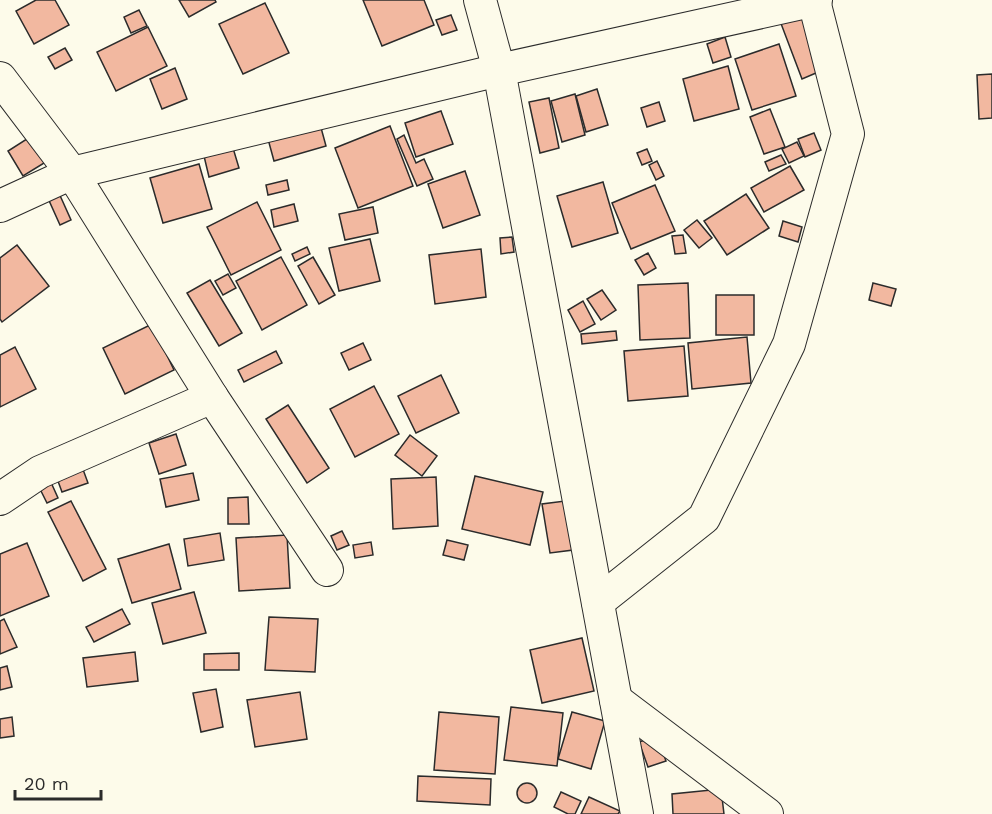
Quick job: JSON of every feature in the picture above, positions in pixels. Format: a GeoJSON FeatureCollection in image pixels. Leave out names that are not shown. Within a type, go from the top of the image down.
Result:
{"type":"FeatureCollection","features":[{"type":"Feature","properties":{"kind":"street"},"geometry":{"type":"LineString","coordinates":[[480,0],[499,69],[637,814]]}},
{"type":"Feature","properties":{"kind":"street"},"geometry":{"type":"LineString","coordinates":[[0,206],[72,173],[499,69],[815,0],[848,134],[789,344],[704,518],[598,603]]}},
{"type":"Feature","properties":{"kind":"street"},"geometry":{"type":"LineString","coordinates":[[0,78],[72,173],[212,397],[327,570]]}},
{"type":"Feature","properties":{"kind":"street"},"geometry":{"type":"LineString","coordinates":[[0,499],[40,472],[212,397]]}},
{"type":"Feature","properties":{"kind":"street"},"geometry":{"type":"LineString","coordinates":[[616,700],[767,814]]}},
{"type":"Feature","properties":{"kind":"building"},"geometry":{"type":"Polygon","coordinates":[[[36,0],[55,0],[69,25],[34,44],[16,11],[36,0]]]}},
{"type":"Feature","properties":{"kind":"building"},"geometry":{"type":"Polygon","coordinates":[[[179,0],[215,0],[216,2],[189,17],[179,0]]]}},
{"type":"Feature","properties":{"kind":"building"},"geometry":{"type":"Polygon","coordinates":[[[363,0],[424,0],[434,25],[382,46],[363,0]]]}},
{"type":"Feature","properties":{"kind":"building"},"geometry":{"type":"Polygon","coordinates":[[[265,3],[289,53],[243,74],[219,24],[265,3]]]}},
{"type":"Feature","properties":{"kind":"building"},"geometry":{"type":"Polygon","coordinates":[[[799,6],[823,70],[802,79],[777,13],[799,6]]]}},
{"type":"Feature","properties":{"kind":"building"},"geometry":{"type":"Polygon","coordinates":[[[139,10],[147,26],[131,33],[124,17],[139,10]]]}},
{"type":"Feature","properties":{"kind":"building"},"geometry":{"type":"Polygon","coordinates":[[[451,15],[457,30],[442,35],[436,20],[451,15]]]}},
{"type":"Feature","properties":{"kind":"building"},"geometry":{"type":"Polygon","coordinates":[[[148,27],[167,66],[116,91],[97,52],[148,27]]]}},
{"type":"Feature","properties":{"kind":"building"},"geometry":{"type":"Polygon","coordinates":[[[725,37],[731,57],[713,63],[707,44],[725,37]]]}},
{"type":"Feature","properties":{"kind":"building"},"geometry":{"type":"Polygon","coordinates":[[[779,44],[796,96],[752,110],[735,59],[779,44]]]}},
{"type":"Feature","properties":{"kind":"building"},"geometry":{"type":"Polygon","coordinates":[[[65,48],[72,60],[55,69],[48,57],[65,48]]]}},
{"type":"Feature","properties":{"kind":"building"},"geometry":{"type":"Polygon","coordinates":[[[728,66],[739,109],[694,121],[683,79],[728,66]]]}},
{"type":"Feature","properties":{"kind":"building"},"geometry":{"type":"Polygon","coordinates":[[[175,68],[187,99],[162,109],[150,79],[175,68]]]}},
{"type":"Feature","properties":{"kind":"building"},"geometry":{"type":"Polygon","coordinates":[[[992,74],[992,118],[979,119],[977,75],[992,74]]]}},
{"type":"Feature","properties":{"kind":"building"},"geometry":{"type":"Polygon","coordinates":[[[597,89],[608,125],[586,132],[576,96],[597,89]]]}},
{"type":"Feature","properties":{"kind":"building"},"geometry":{"type":"Polygon","coordinates":[[[575,94],[585,135],[562,142],[551,101],[575,94]]]}},
{"type":"Feature","properties":{"kind":"building"},"geometry":{"type":"Polygon","coordinates":[[[549,98],[559,148],[540,153],[529,102],[549,98]]]}},
{"type":"Feature","properties":{"kind":"building"},"geometry":{"type":"Polygon","coordinates":[[[659,102],[665,121],[647,127],[641,108],[659,102]]]}},
{"type":"Feature","properties":{"kind":"building"},"geometry":{"type":"Polygon","coordinates":[[[770,109],[785,147],[764,154],[750,117],[770,109]]]}},
{"type":"Feature","properties":{"kind":"building"},"geometry":{"type":"Polygon","coordinates":[[[441,111],[453,144],[416,157],[405,123],[441,111]]]}},
{"type":"Feature","properties":{"kind":"building"},"geometry":{"type":"Polygon","coordinates":[[[320,124],[326,146],[274,161],[268,139],[320,124]]]}},
{"type":"Feature","properties":{"kind":"building"},"geometry":{"type":"Polygon","coordinates":[[[390,126],[413,186],[358,208],[335,148],[390,126]]]}},
{"type":"Feature","properties":{"kind":"building"},"geometry":{"type":"Polygon","coordinates":[[[814,133],[821,150],[805,157],[798,139],[814,133]]]}},
{"type":"Feature","properties":{"kind":"building"},"geometry":{"type":"Polygon","coordinates":[[[33,135],[49,160],[23,176],[8,151],[33,135]]]}},
{"type":"Feature","properties":{"kind":"building"},"geometry":{"type":"Polygon","coordinates":[[[404,135],[416,163],[424,159],[433,179],[417,186],[397,139],[404,135]]]}},
{"type":"Feature","properties":{"kind":"building"},"geometry":{"type":"Polygon","coordinates":[[[797,142],[804,156],[789,163],[782,149],[797,142]]]}},
{"type":"Feature","properties":{"kind":"building"},"geometry":{"type":"Polygon","coordinates":[[[233,148],[239,168],[209,177],[204,156],[233,148]]]}},
{"type":"Feature","properties":{"kind":"building"},"geometry":{"type":"Polygon","coordinates":[[[647,149],[652,161],[642,165],[637,153],[647,149]]]}},
{"type":"Feature","properties":{"kind":"building"},"geometry":{"type":"Polygon","coordinates":[[[781,155],[786,164],[769,171],[765,162],[781,155]]]}},
{"type":"Feature","properties":{"kind":"building"},"geometry":{"type":"Polygon","coordinates":[[[657,161],[664,176],[656,180],[649,165],[657,161]]]}},
{"type":"Feature","properties":{"kind":"building"},"geometry":{"type":"Polygon","coordinates":[[[199,164],[212,209],[163,223],[150,178],[199,164]]]}},
{"type":"Feature","properties":{"kind":"building"},"geometry":{"type":"Polygon","coordinates":[[[790,166],[804,190],[764,212],[751,188],[790,166]]]}},
{"type":"Feature","properties":{"kind":"building"},"geometry":{"type":"Polygon","coordinates":[[[465,171],[480,215],[443,228],[428,184],[465,171]]]}},
{"type":"Feature","properties":{"kind":"building"},"geometry":{"type":"Polygon","coordinates":[[[287,180],[289,190],[268,195],[266,185],[287,180]]]}},
{"type":"Feature","properties":{"kind":"building"},"geometry":{"type":"Polygon","coordinates":[[[603,182],[618,233],[572,247],[557,196],[603,182]]]}},
{"type":"Feature","properties":{"kind":"building"},"geometry":{"type":"Polygon","coordinates":[[[655,185],[675,231],[631,249],[612,203],[655,185]]]}},
{"type":"Feature","properties":{"kind":"building"},"geometry":{"type":"Polygon","coordinates":[[[58,191],[71,220],[60,225],[47,196],[58,191]]]}},
{"type":"Feature","properties":{"kind":"building"},"geometry":{"type":"Polygon","coordinates":[[[746,194],[769,228],[727,255],[704,221],[746,194]]]}},
{"type":"Feature","properties":{"kind":"building"},"geometry":{"type":"Polygon","coordinates":[[[257,202],[281,250],[231,275],[207,227],[257,202]]]}},
{"type":"Feature","properties":{"kind":"building"},"geometry":{"type":"Polygon","coordinates":[[[294,204],[298,221],[274,227],[271,210],[294,204]]]}},
{"type":"Feature","properties":{"kind":"building"},"geometry":{"type":"Polygon","coordinates":[[[373,207],[378,233],[345,240],[339,214],[373,207]]]}},
{"type":"Feature","properties":{"kind":"building"},"geometry":{"type":"Polygon","coordinates":[[[697,220],[712,238],[699,248],[684,230],[697,220]]]}},
{"type":"Feature","properties":{"kind":"building"},"geometry":{"type":"Polygon","coordinates":[[[783,221],[802,227],[798,242],[779,236],[783,221]]]}},
{"type":"Feature","properties":{"kind":"building"},"geometry":{"type":"Polygon","coordinates":[[[683,235],[686,253],[675,254],[672,236],[683,235]]]}},
{"type":"Feature","properties":{"kind":"building"},"geometry":{"type":"Polygon","coordinates":[[[512,237],[514,252],[501,254],[500,238],[512,237]]]}},
{"type":"Feature","properties":{"kind":"building"},"geometry":{"type":"Polygon","coordinates":[[[370,239],[380,281],[339,291],[329,248],[370,239]]]}},
{"type":"Feature","properties":{"kind":"building"},"geometry":{"type":"Polygon","coordinates":[[[17,245],[49,286],[2,322],[0,319],[0,258],[17,245]]]}},
{"type":"Feature","properties":{"kind":"building"},"geometry":{"type":"Polygon","coordinates":[[[307,247],[310,254],[295,261],[292,254],[307,247]]]}},
{"type":"Feature","properties":{"kind":"building"},"geometry":{"type":"Polygon","coordinates":[[[481,249],[486,297],[435,304],[429,255],[481,249]]]}},
{"type":"Feature","properties":{"kind":"building"},"geometry":{"type":"Polygon","coordinates":[[[648,253],[656,268],[644,275],[635,260],[648,253]]]}},
{"type":"Feature","properties":{"kind":"building"},"geometry":{"type":"Polygon","coordinates":[[[281,257],[307,305],[262,330],[236,281],[281,257]]]}},
{"type":"Feature","properties":{"kind":"building"},"geometry":{"type":"Polygon","coordinates":[[[313,257],[335,295],[319,304],[298,266],[313,257]]]}},
{"type":"Feature","properties":{"kind":"building"},"geometry":{"type":"Polygon","coordinates":[[[228,274],[236,288],[223,295],[215,281],[228,274]]]}},
{"type":"Feature","properties":{"kind":"building"},"geometry":{"type":"Polygon","coordinates":[[[210,280],[242,333],[219,346],[187,293],[210,280]]]}},
{"type":"Feature","properties":{"kind":"building"},"geometry":{"type":"Polygon","coordinates":[[[688,283],[690,338],[640,340],[638,285],[688,283]]]}},
{"type":"Feature","properties":{"kind":"building"},"geometry":{"type":"Polygon","coordinates":[[[873,283],[896,289],[891,306],[869,300],[873,283]]]}},
{"type":"Feature","properties":{"kind":"building"},"geometry":{"type":"Polygon","coordinates":[[[602,290],[616,310],[601,320],[587,299],[602,290]]]}},
{"type":"Feature","properties":{"kind":"building"},"geometry":{"type":"Polygon","coordinates":[[[716,295],[754,295],[754,335],[716,335],[716,295]]]}},
{"type":"Feature","properties":{"kind":"building"},"geometry":{"type":"Polygon","coordinates":[[[583,301],[595,324],[580,332],[568,310],[583,301]]]}},
{"type":"Feature","properties":{"kind":"building"},"geometry":{"type":"Polygon","coordinates":[[[152,324],[174,370],[125,394],[103,348],[152,324]]]}},
{"type":"Feature","properties":{"kind":"building"},"geometry":{"type":"Polygon","coordinates":[[[616,331],[617,340],[582,344],[581,334],[616,331]]]}},
{"type":"Feature","properties":{"kind":"building"},"geometry":{"type":"Polygon","coordinates":[[[747,337],[751,383],[692,389],[688,343],[747,337]]]}},
{"type":"Feature","properties":{"kind":"building"},"geometry":{"type":"Polygon","coordinates":[[[363,343],[371,360],[349,370],[341,353],[363,343]]]}},
{"type":"Feature","properties":{"kind":"building"},"geometry":{"type":"Polygon","coordinates":[[[684,346],[688,396],[628,401],[624,351],[684,346]]]}},
{"type":"Feature","properties":{"kind":"building"},"geometry":{"type":"Polygon","coordinates":[[[15,347],[36,389],[0,407],[0,355],[15,347]]]}},
{"type":"Feature","properties":{"kind":"building"},"geometry":{"type":"Polygon","coordinates":[[[276,351],[282,363],[244,382],[238,370],[276,351]]]}},
{"type":"Feature","properties":{"kind":"building"},"geometry":{"type":"Polygon","coordinates":[[[441,375],[459,413],[416,433],[398,396],[441,375]]]}},
{"type":"Feature","properties":{"kind":"building"},"geometry":{"type":"Polygon","coordinates":[[[374,386],[399,434],[355,457],[330,409],[374,386]]]}},
{"type":"Feature","properties":{"kind":"building"},"geometry":{"type":"Polygon","coordinates":[[[288,405],[329,468],[307,483],[266,419],[288,405]]]}},
{"type":"Feature","properties":{"kind":"building"},"geometry":{"type":"Polygon","coordinates":[[[176,434],[186,465],[159,474],[149,443],[176,434]]]}},
{"type":"Feature","properties":{"kind":"building"},"geometry":{"type":"Polygon","coordinates":[[[410,435],[437,456],[422,476],[395,455],[410,435]]]}},
{"type":"Feature","properties":{"kind":"building"},"geometry":{"type":"Polygon","coordinates":[[[81,464],[88,483],[62,492],[55,473],[81,464]]]}},
{"type":"Feature","properties":{"kind":"building"},"geometry":{"type":"Polygon","coordinates":[[[193,473],[199,500],[166,507],[160,479],[193,473]]]}},
{"type":"Feature","properties":{"kind":"building"},"geometry":{"type":"Polygon","coordinates":[[[475,476],[543,492],[530,545],[462,529],[475,476]]]}},
{"type":"Feature","properties":{"kind":"building"},"geometry":{"type":"Polygon","coordinates":[[[436,477],[438,526],[393,529],[391,479],[436,477]]]}},
{"type":"Feature","properties":{"kind":"building"},"geometry":{"type":"Polygon","coordinates":[[[49,478],[58,498],[47,503],[37,483],[49,478]]]}},
{"type":"Feature","properties":{"kind":"building"},"geometry":{"type":"Polygon","coordinates":[[[248,497],[249,524],[228,524],[228,498],[248,497]]]}},
{"type":"Feature","properties":{"kind":"building"},"geometry":{"type":"Polygon","coordinates":[[[71,501],[106,569],[83,581],[48,512],[71,501]]]}},
{"type":"Feature","properties":{"kind":"building"},"geometry":{"type":"Polygon","coordinates":[[[565,501],[573,550],[550,553],[542,504],[565,501]]]}},
{"type":"Feature","properties":{"kind":"building"},"geometry":{"type":"Polygon","coordinates":[[[342,531],[349,545],[337,550],[331,536],[342,531]]]}},
{"type":"Feature","properties":{"kind":"building"},"geometry":{"type":"Polygon","coordinates":[[[220,533],[224,560],[188,566],[184,539],[220,533]]]}},
{"type":"Feature","properties":{"kind":"building"},"geometry":{"type":"Polygon","coordinates":[[[287,535],[290,588],[239,591],[236,538],[287,535]]]}},
{"type":"Feature","properties":{"kind":"building"},"geometry":{"type":"Polygon","coordinates":[[[447,540],[468,545],[464,560],[443,555],[447,540]]]}},
{"type":"Feature","properties":{"kind":"building"},"geometry":{"type":"Polygon","coordinates":[[[371,542],[373,555],[355,558],[353,545],[371,542]]]}},
{"type":"Feature","properties":{"kind":"building"},"geometry":{"type":"Polygon","coordinates":[[[27,543],[49,596],[0,616],[0,554],[27,543]]]}},
{"type":"Feature","properties":{"kind":"building"},"geometry":{"type":"Polygon","coordinates":[[[169,544],[181,589],[132,603],[118,559],[169,544]]]}},
{"type":"Feature","properties":{"kind":"building"},"geometry":{"type":"Polygon","coordinates":[[[194,592],[206,633],[163,644],[152,603],[194,592]]]}},
{"type":"Feature","properties":{"kind":"building"},"geometry":{"type":"Polygon","coordinates":[[[122,609],[130,624],[94,642],[86,627],[122,609]]]}},
{"type":"Feature","properties":{"kind":"building"},"geometry":{"type":"Polygon","coordinates":[[[269,617],[318,619],[315,672],[265,670],[269,617]]]}},
{"type":"Feature","properties":{"kind":"building"},"geometry":{"type":"Polygon","coordinates":[[[4,619],[17,647],[0,654],[0,621],[4,619]]]}},
{"type":"Feature","properties":{"kind":"building"},"geometry":{"type":"Polygon","coordinates":[[[582,638],[594,691],[542,703],[530,650],[582,638]]]}},
{"type":"Feature","properties":{"kind":"building"},"geometry":{"type":"Polygon","coordinates":[[[135,652],[138,681],[87,687],[83,658],[135,652]]]}},
{"type":"Feature","properties":{"kind":"building"},"geometry":{"type":"Polygon","coordinates":[[[239,653],[239,670],[204,670],[204,654],[239,653]]]}},
{"type":"Feature","properties":{"kind":"building"},"geometry":{"type":"Polygon","coordinates":[[[7,666],[12,687],[0,690],[0,668],[7,666]]]}},
{"type":"Feature","properties":{"kind":"building"},"geometry":{"type":"Polygon","coordinates":[[[216,689],[223,727],[201,732],[193,693],[216,689]]]}},
{"type":"Feature","properties":{"kind":"building"},"geometry":{"type":"Polygon","coordinates":[[[300,692],[307,739],[255,747],[247,700],[300,692]]]}},
{"type":"Feature","properties":{"kind":"building"},"geometry":{"type":"Polygon","coordinates":[[[511,707],[563,713],[557,766],[504,760],[511,707]]]}},
{"type":"Feature","properties":{"kind":"building"},"geometry":{"type":"Polygon","coordinates":[[[439,712],[499,717],[495,774],[434,770],[439,712]]]}},
{"type":"Feature","properties":{"kind":"building"},"geometry":{"type":"Polygon","coordinates":[[[572,712],[605,721],[591,769],[558,759],[572,712]]]}},
{"type":"Feature","properties":{"kind":"building"},"geometry":{"type":"Polygon","coordinates":[[[12,717],[14,736],[0,738],[0,719],[12,717]]]}},
{"type":"Feature","properties":{"kind":"building"},"geometry":{"type":"Polygon","coordinates":[[[657,736],[666,761],[648,767],[639,742],[657,736]]]}},
{"type":"Feature","properties":{"kind":"building"},"geometry":{"type":"Polygon","coordinates":[[[418,776],[491,779],[490,805],[417,801],[418,776]]]}},
{"type":"Feature","properties":{"kind":"building"},"geometry":{"type":"Polygon","coordinates":[[[523,783],[531,783],[537,789],[537,797],[531,803],[523,803],[517,797],[517,789],[523,783]]]}},
{"type":"Feature","properties":{"kind":"building"},"geometry":{"type":"Polygon","coordinates":[[[721,789],[724,814],[673,814],[672,794],[721,789]]]}},
{"type":"Feature","properties":{"kind":"building"},"geometry":{"type":"Polygon","coordinates":[[[561,792],[581,801],[575,814],[568,814],[554,807],[561,792]]]}},
{"type":"Feature","properties":{"kind":"building"},"geometry":{"type":"Polygon","coordinates":[[[589,797],[620,811],[618,814],[581,814],[589,797]]]}}]}
